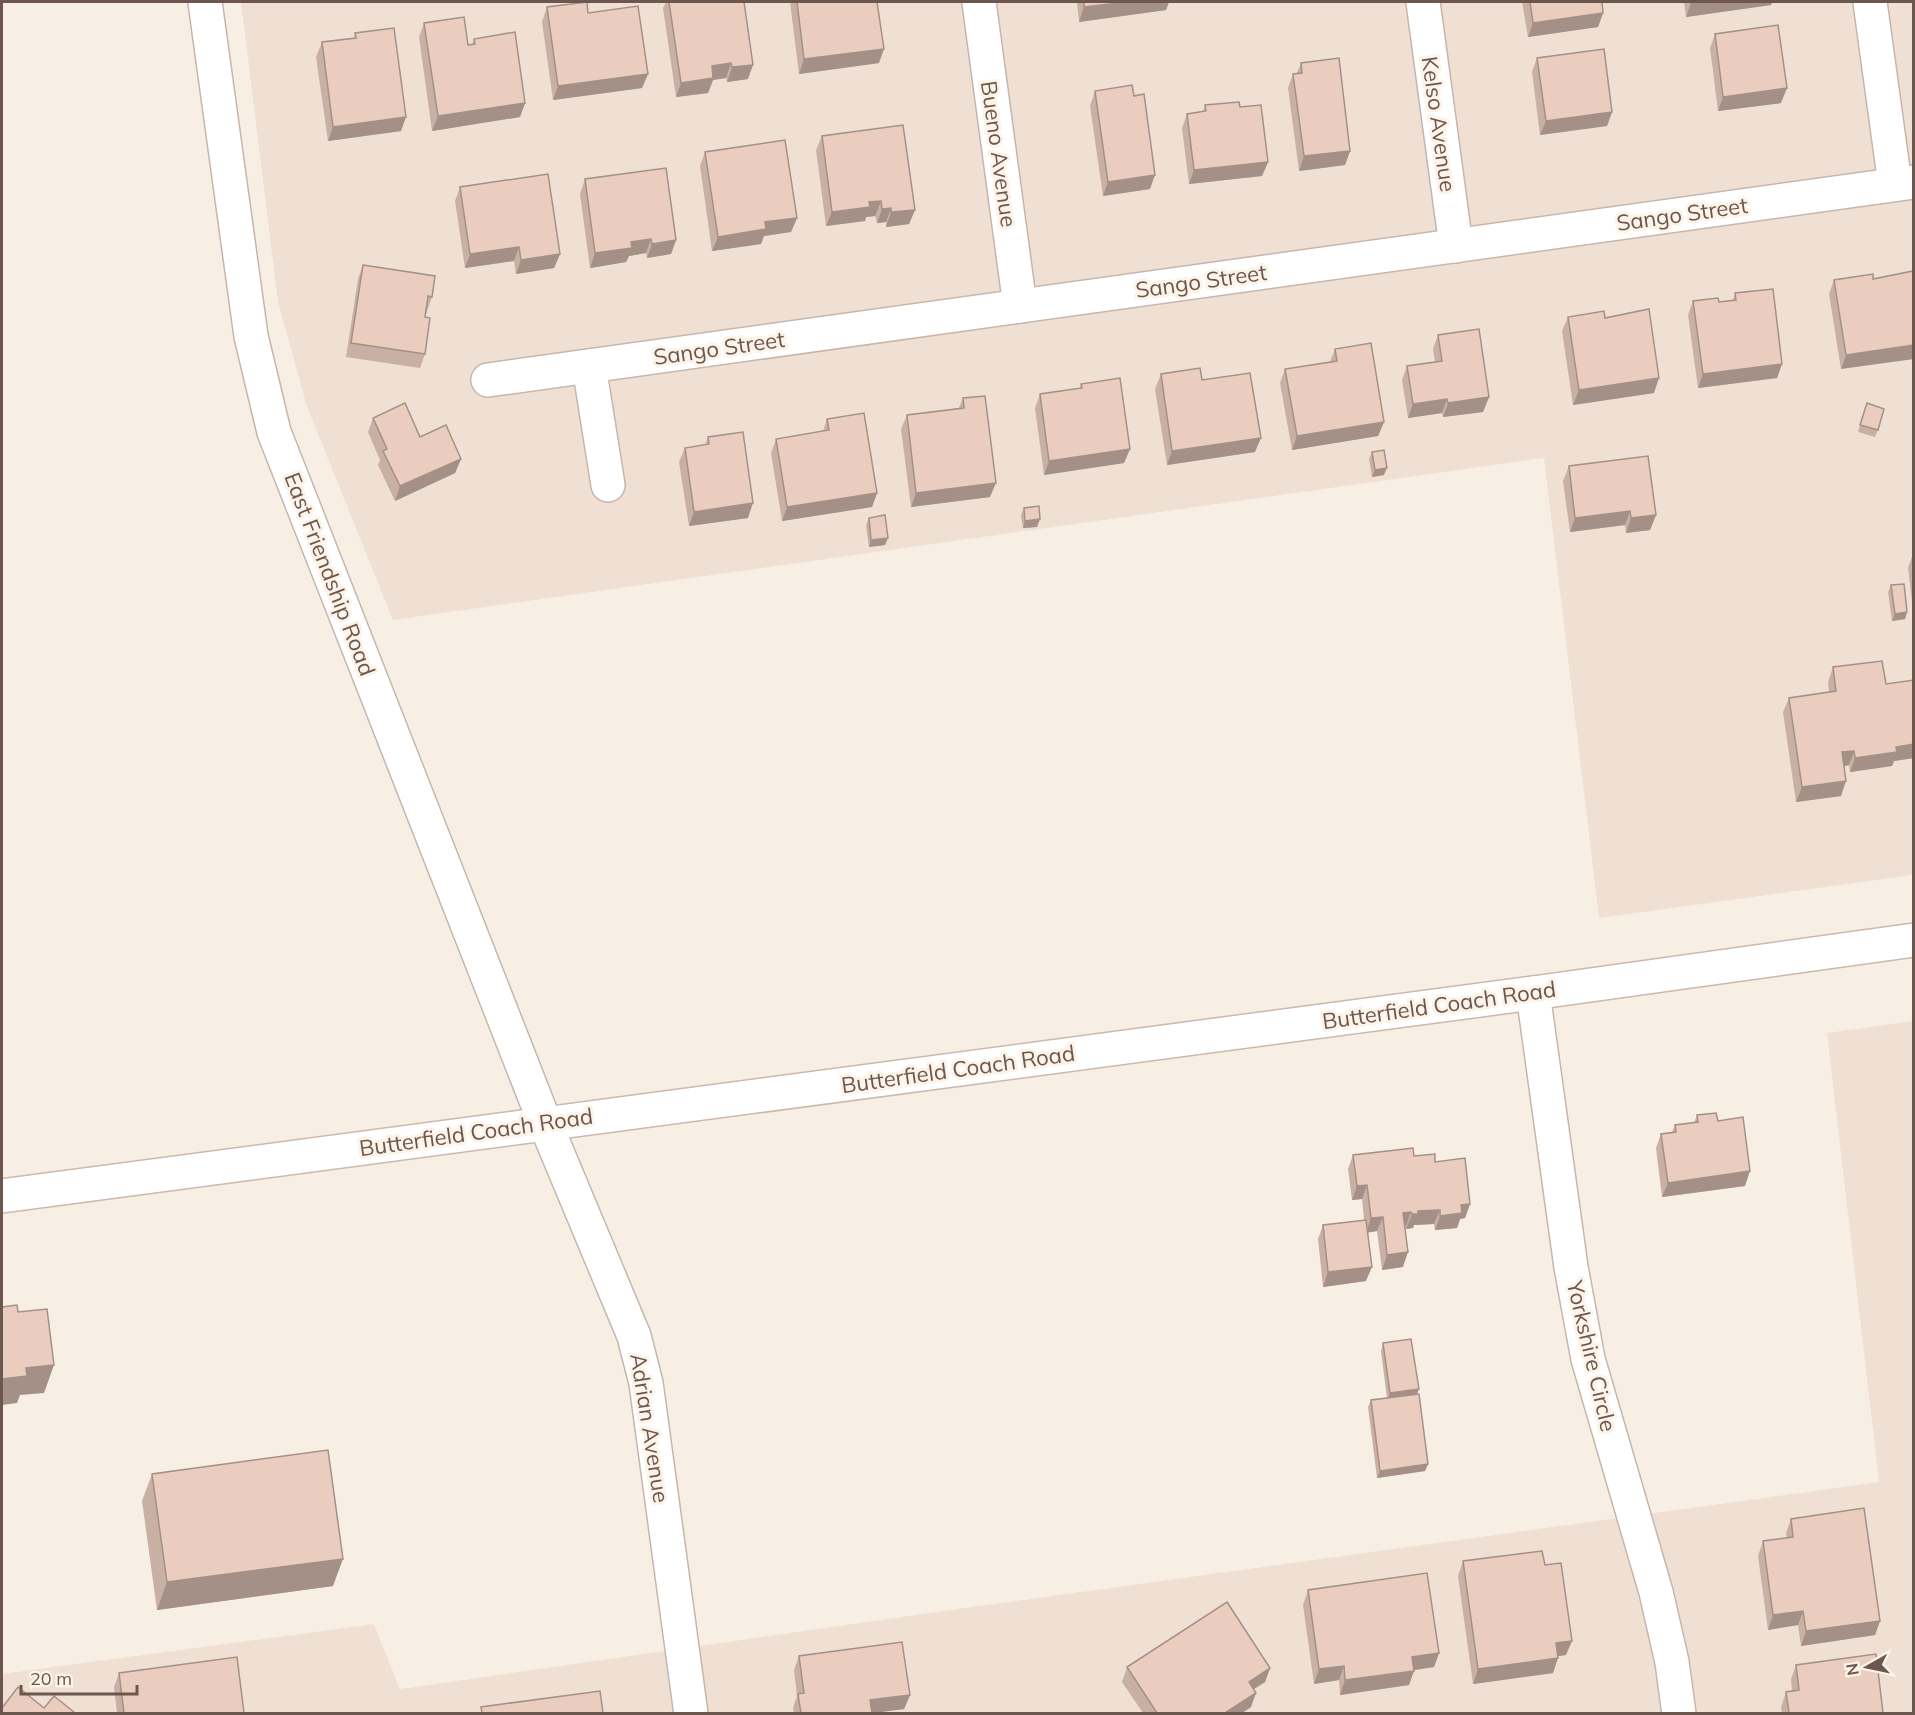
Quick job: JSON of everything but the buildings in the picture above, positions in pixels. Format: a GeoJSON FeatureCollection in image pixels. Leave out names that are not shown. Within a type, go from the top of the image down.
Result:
{"type":"FeatureCollection","features":[{"type":"Feature","properties":{"kind":"street","name":"East Friendship Road"},"geometry":{"type":"LineString","coordinates":[[205,2],[251,336],[274,432],[545,1123]]}},
{"type":"Feature","properties":{"kind":"street","name":"Bueno Avenue"},"geometry":{"type":"LineString","coordinates":[[979,2],[1020,306]]}},
{"type":"Feature","properties":{"kind":"street","name":"Kelso Avenue"},"geometry":{"type":"LineString","coordinates":[[1423,2],[1456,246]]}},
{"type":"Feature","properties":{"kind":"street"},"geometry":{"type":"LineString","coordinates":[[1870,2],[1904,183]]}},
{"type":"Feature","properties":{"kind":"street","name":"Sango Street"},"geometry":{"type":"LineString","coordinates":[[488,380],[1904,183]]}},
{"type":"Feature","properties":{"kind":"street"},"geometry":{"type":"LineString","coordinates":[[589,366],[608,485]]}},
{"type":"Feature","properties":{"kind":"street","name":"Butterfield Coach Road"},"geometry":{"type":"LineString","coordinates":[[2,1196],[1533,993],[1914,940]]}},
{"type":"Feature","properties":{"kind":"street","name":"Yorkshire Circle"},"geometry":{"type":"LineString","coordinates":[[1533,993],[1571,1267],[1588,1359],[1656,1592],[1672,1662],[1679,1713]]}},
{"type":"Feature","properties":{"kind":"street","name":"Adrian Avenue"},"geometry":{"type":"LineString","coordinates":[[545,1123],[634,1336],[646,1383],[691,1713]]}},
{"type":"Feature","properties":{"kind":"shaded area"},"geometry":{"type":"Polygon","coordinates":[[[241,2],[1913,2],[1913,875],[1599,918],[1544,458],[393,620],[307,407],[278,302],[241,2]]]}},
{"type":"Feature","properties":{"kind":"shaded area"},"geometry":{"type":"Polygon","coordinates":[[[1913,1021],[1913,1713],[2,1714],[2,1674],[374,1624],[400,1689],[972,1607],[1879,1482],[1827,1033],[1913,1021]]]}}]}
